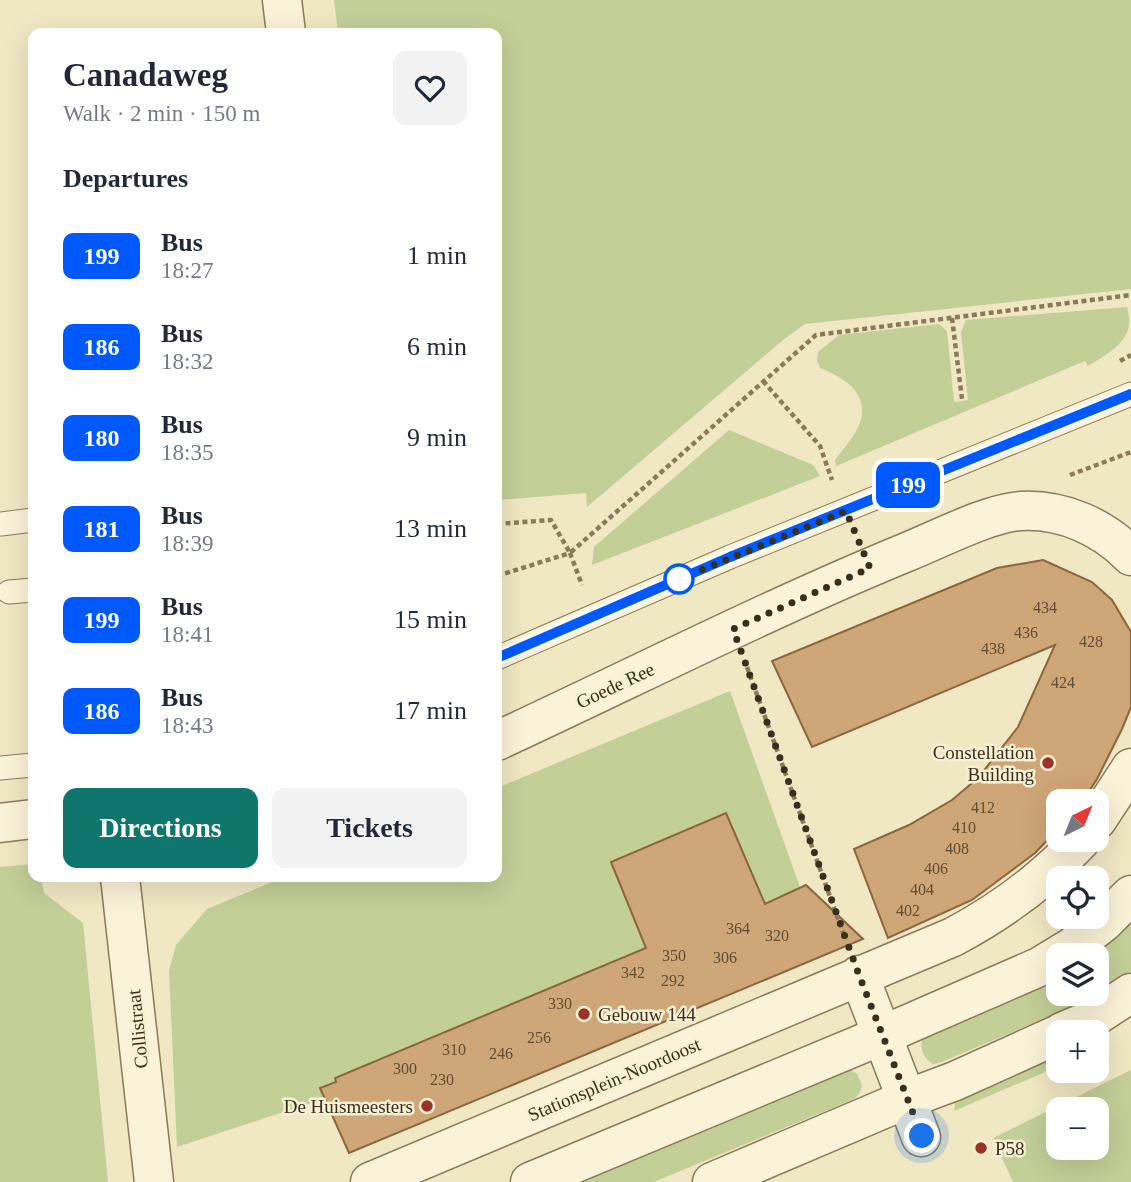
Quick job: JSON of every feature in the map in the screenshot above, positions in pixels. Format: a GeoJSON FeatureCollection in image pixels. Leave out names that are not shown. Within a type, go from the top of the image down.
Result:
{"type":"FeatureCollection","features":[{"type":"Feature","properties":{"kind":"street"},"geometry":{"type":"LineString","coordinates":[[282,0],[285,28]]}},
{"type":"Feature","properties":{"kind":"street"},"geometry":{"type":"LineString","coordinates":[[733,629],[996,516],[1020,511],[1043,512],[1095,527],[1119,543],[1131,555]]}},
{"type":"Feature","properties":{"kind":"street","name":"Goede Ree"},"geometry":{"type":"LineString","coordinates":[[502,739],[733,629]]}},
{"type":"Feature","properties":{"kind":"street"},"geometry":{"type":"LineString","coordinates":[[1110,800],[1131,768]]}},
{"type":"Feature","properties":{"kind":"street"},"geometry":{"type":"LineString","coordinates":[[0,823],[28,820]]}},
{"type":"Feature","properties":{"kind":"street","name":"Stationsplein-Noordoost"},"geometry":{"type":"LineString","coordinates":[[370,1182],[953,937],[992,916],[1026,892],[1070,852]]}},
{"type":"Feature","properties":{"kind":"street","name":"Collistraat"},"geometry":{"type":"LineString","coordinates":[[121,882],[154,1182]]}},
{"type":"Feature","properties":{"kind":"street"},"geometry":{"type":"LineString","coordinates":[[530,1182],[1039,967],[1072,947],[1104,922],[1131,895]]}},
{"type":"Feature","properties":{"kind":"street"},"geometry":{"type":"LineString","coordinates":[[859,975],[922,1136]]}},
{"type":"Feature","properties":{"kind":"street"},"geometry":{"type":"LineString","coordinates":[[1090,1020],[1131,993]]}},
{"type":"Feature","properties":{"kind":"street"},"geometry":{"type":"LineString","coordinates":[[712,1182],[907,1098],[955,1081],[1046,1039]]}},
{"type":"Feature","properties":{"kind":"lane"},"geometry":{"type":"LineString","coordinates":[[502,656],[730,557],[1131,394]]}},
{"type":"Feature","properties":{"kind":"lane"},"geometry":{"type":"LineString","coordinates":[[1,524],[28,521]]}},
{"type":"Feature","properties":{"kind":"lane"},"geometry":{"type":"LineString","coordinates":[[9,592],[28,590]]}},
{"type":"Feature","properties":{"kind":"lane"},"geometry":{"type":"LineString","coordinates":[[0,768],[28,765]]}},
{"type":"Feature","properties":{"kind":"path"},"geometry":{"type":"LineString","coordinates":[[502,524],[551,520],[570,553],[816,335],[1131,295]]}},
{"type":"Feature","properties":{"kind":"path"},"geometry":{"type":"LineString","coordinates":[[952,318],[962,399]]}},
{"type":"Feature","properties":{"kind":"path"},"geometry":{"type":"LineString","coordinates":[[763,381],[820,446],[846,511]]}},
{"type":"Feature","properties":{"kind":"path"},"geometry":{"type":"LineString","coordinates":[[1043,512],[1055,488],[1065,478],[1079,470],[1131,452]]}},
{"type":"Feature","properties":{"kind":"path"},"geometry":{"type":"LineString","coordinates":[[733,629],[859,975]]}},
{"type":"Feature","properties":{"kind":"green space"},"geometry":{"type":"Polygon","coordinates":[[[334,0],[1131,0],[1131,289],[805,324],[587,507],[586,493],[502,500],[502,28],[337,28],[334,0]]]}},
{"type":"Feature","properties":{"kind":"green space"},"geometry":{"type":"Polygon","coordinates":[[[1127,307],[1129,323],[1124,338],[1088,366],[1085,361],[836,466],[835,460],[855,433],[862,413],[861,403],[853,388],[838,376],[820,368],[817,360],[818,352],[839,335],[939,324],[947,331],[954,402],[968,400],[961,332],[966,320],[1127,307]]]}},
{"type":"Feature","properties":{"kind":"green space"},"geometry":{"type":"Polygon","coordinates":[[[729,430],[813,465],[820,476],[592,565],[594,547],[729,430]]]}},
{"type":"Feature","properties":{"kind":"green space"},"geometry":{"type":"Polygon","coordinates":[[[730,691],[801,890],[766,906],[728,816],[624,859],[662,952],[332,1096],[177,1147],[169,971],[176,945],[207,909],[272,882],[502,882],[502,786],[730,691]]]}},
{"type":"Feature","properties":{"kind":"green space"},"geometry":{"type":"Polygon","coordinates":[[[28,864],[28,882],[42,882],[44,893],[83,923],[108,1182],[0,1182],[0,867],[28,864]]]}},
{"type":"Feature","properties":{"kind":"green space"},"geometry":{"type":"Polygon","coordinates":[[[1131,923],[1131,971],[1109,987],[1108,943],[1131,923]]]}},
{"type":"Feature","properties":{"kind":"green space"},"geometry":{"type":"Polygon","coordinates":[[[1046,983],[1046,1006],[1073,1006],[933,1064],[922,1051],[922,1039],[1046,983]]]}},
{"type":"Feature","properties":{"kind":"green space"},"geometry":{"type":"Polygon","coordinates":[[[1046,1050],[1046,1072],[954,1111],[957,1091],[1046,1050]]]}},
{"type":"Feature","properties":{"kind":"green space"},"geometry":{"type":"Polygon","coordinates":[[[842,1070],[851,1070],[857,1074],[862,1085],[860,1093],[854,1099],[654,1182],[574,1182],[842,1070]]]}},
{"type":"Feature","properties":{"kind":"green space"},"geometry":{"type":"Polygon","coordinates":[[[1131,1070],[1131,1182],[1013,1182],[993,1138],[1046,1112],[1046,1160],[1109,1160],[1109,1097],[1076,1097],[1131,1070]]]}},
{"type":"Feature","properties":{"kind":"building","name":"Constellation Building"},"geometry":{"type":"Polygon","coordinates":[[[1043,560],[1092,582],[1112,600],[1131,632],[1131,707],[1090,789],[1046,789],[1046,842],[1035,853],[972,900],[888,938],[854,849],[909,825],[952,800],[978,778],[1018,727],[1055,645],[812,747],[772,661],[997,568],[1043,560]]]}},
{"type":"Feature","properties":{"kind":"building","name":"Gebouw 144"},"geometry":{"type":"Polygon","coordinates":[[[726,813],[765,904],[806,885],[863,939],[349,1153],[320,1088],[336,1082],[335,1078],[646,948],[611,862],[726,813]]]}},
{"type":"Feature","properties":{"kind":"bus line","name":"199"},"geometry":{"type":"LineString","coordinates":[[502,656],[730,557],[1131,394]]}},
{"type":"Feature","properties":{"kind":"place","name":"Constellation Building"},"geometry":{"type":"Point","coordinates":[1048,763]}},
{"type":"Feature","properties":{"kind":"place","name":"Gebouw 144"},"geometry":{"type":"Point","coordinates":[584,1014]}},
{"type":"Feature","properties":{"kind":"place","name":"De Huismeesters"},"geometry":{"type":"Point","coordinates":[427,1106]}},
{"type":"Feature","properties":{"kind":"place","name":"P58"},"geometry":{"type":"Point","coordinates":[981,1148]}},
{"type":"Feature","properties":{"kind":"route"},"geometry":{"type":"LineString","coordinates":[[679,579],[846,511],[870,568],[733,629],[859,975],[922,1136]]}}]}
